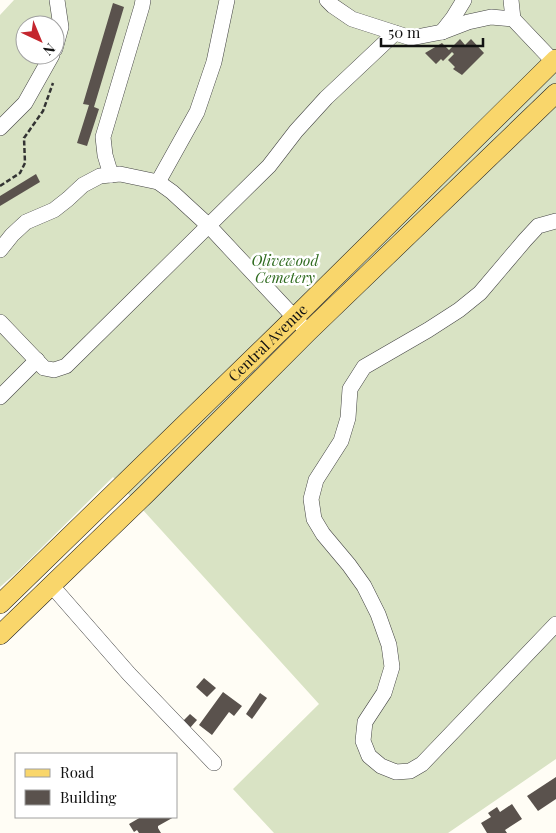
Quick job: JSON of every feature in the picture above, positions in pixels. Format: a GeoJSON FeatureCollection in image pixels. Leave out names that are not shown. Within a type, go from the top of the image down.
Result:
{"type":"FeatureCollection","features":[{"type":"Feature","properties":{"kind":"main road","name":"Central Avenue"},"geometry":{"type":"LineString","coordinates":[[0,604],[295,317],[555,60]]}},
{"type":"Feature","properties":{"kind":"main road","name":"Central Avenue"},"geometry":{"type":"LineString","coordinates":[[0,634],[52,586],[308,332],[556,93]]}},
{"type":"Feature","properties":{"kind":"lane"},"geometry":{"type":"LineString","coordinates":[[57,0],[59,15]]}},
{"type":"Feature","properties":{"kind":"lane"},"geometry":{"type":"LineString","coordinates":[[111,175],[103,138],[143,0]]}},
{"type":"Feature","properties":{"kind":"lane"},"geometry":{"type":"LineString","coordinates":[[158,182],[197,112],[214,62],[226,0]]}},
{"type":"Feature","properties":{"kind":"lane"},"geometry":{"type":"LineString","coordinates":[[327,0],[352,18],[411,38],[442,32],[468,22],[491,17],[513,19],[555,60]]}},
{"type":"Feature","properties":{"kind":"lane"},"geometry":{"type":"LineString","coordinates":[[442,32],[464,0]]}},
{"type":"Feature","properties":{"kind":"lane"},"geometry":{"type":"LineString","coordinates":[[511,0],[513,19]]}},
{"type":"Feature","properties":{"kind":"lane"},"geometry":{"type":"LineString","coordinates":[[0,322],[44,368],[54,370],[66,366],[269,166],[326,98],[395,33]]}},
{"type":"Feature","properties":{"kind":"lane"},"geometry":{"type":"LineString","coordinates":[[0,128],[10,121],[25,103],[47,65]]}},
{"type":"Feature","properties":{"kind":"lane"},"geometry":{"type":"LineString","coordinates":[[0,250],[26,222],[54,210],[83,185],[100,176],[120,174],[158,182],[172,192],[208,226],[308,332]]}},
{"type":"Feature","properties":{"kind":"lane"},"geometry":{"type":"LineString","coordinates":[[556,221],[538,226],[480,293],[459,310],[364,367],[350,389],[348,418],[341,441],[316,480],[311,499],[314,518],[322,534],[364,586],[378,614],[389,645],[392,667],[384,693],[364,722],[362,741],[369,756],[381,766],[396,772],[410,771],[422,764],[556,624]]}},
{"type":"Feature","properties":{"kind":"lane"},"geometry":{"type":"LineString","coordinates":[[0,397],[37,360]]}},
{"type":"Feature","properties":{"kind":"lane"},"geometry":{"type":"LineString","coordinates":[[52,586],[130,674],[214,763]]}},
{"type":"Feature","properties":{"kind":"path"},"geometry":{"type":"LineString","coordinates":[[0,186],[20,173],[25,163],[24,138],[43,111],[52,87],[52,65]]}},
{"type":"Feature","properties":{"kind":"green space","name":"Olivewood Cemetery"},"geometry":{"type":"Polygon","coordinates":[[[14,0],[556,0],[556,759],[448,833],[274,833],[233,789],[319,704],[113,477],[0,587],[0,15],[14,0]]]}},
{"type":"Feature","properties":{"kind":"building"},"geometry":{"type":"Polygon","coordinates":[[[113,3],[124,7],[94,107],[99,109],[87,146],[77,143],[89,105],[83,104],[113,3]]]}},
{"type":"Feature","properties":{"kind":"building"},"geometry":{"type":"Polygon","coordinates":[[[460,39],[465,45],[471,39],[484,53],[462,75],[453,69],[455,67],[448,60],[454,54],[452,52],[443,61],[441,59],[436,64],[425,53],[442,43],[449,50],[460,39]]]}},
{"type":"Feature","properties":{"kind":"building"},"geometry":{"type":"Polygon","coordinates":[[[36,174],[40,182],[0,206],[0,196],[36,174]]]}},
{"type":"Feature","properties":{"kind":"building"},"geometry":{"type":"Polygon","coordinates":[[[204,678],[216,688],[207,697],[196,687],[204,678]]]}},
{"type":"Feature","properties":{"kind":"building"},"geometry":{"type":"Polygon","coordinates":[[[223,692],[242,706],[234,716],[229,712],[212,735],[199,725],[223,692]]]}},
{"type":"Feature","properties":{"kind":"building"},"geometry":{"type":"Polygon","coordinates":[[[260,693],[267,698],[252,719],[246,714],[260,693]]]}},
{"type":"Feature","properties":{"kind":"building"},"geometry":{"type":"Polygon","coordinates":[[[190,714],[197,720],[189,729],[182,722],[190,714]]]}},
{"type":"Feature","properties":{"kind":"building"},"geometry":{"type":"Polygon","coordinates":[[[556,777],[556,799],[538,811],[527,796],[556,777]]]}},
{"type":"Feature","properties":{"kind":"building"},"geometry":{"type":"Polygon","coordinates":[[[512,804],[522,819],[505,830],[507,833],[487,833],[481,823],[491,817],[488,813],[497,807],[500,812],[512,804]]]}},
{"type":"Feature","properties":{"kind":"building"},"geometry":{"type":"Polygon","coordinates":[[[139,818],[172,818],[158,826],[161,833],[139,833],[137,830],[134,832],[129,824],[139,818]]]}}]}
